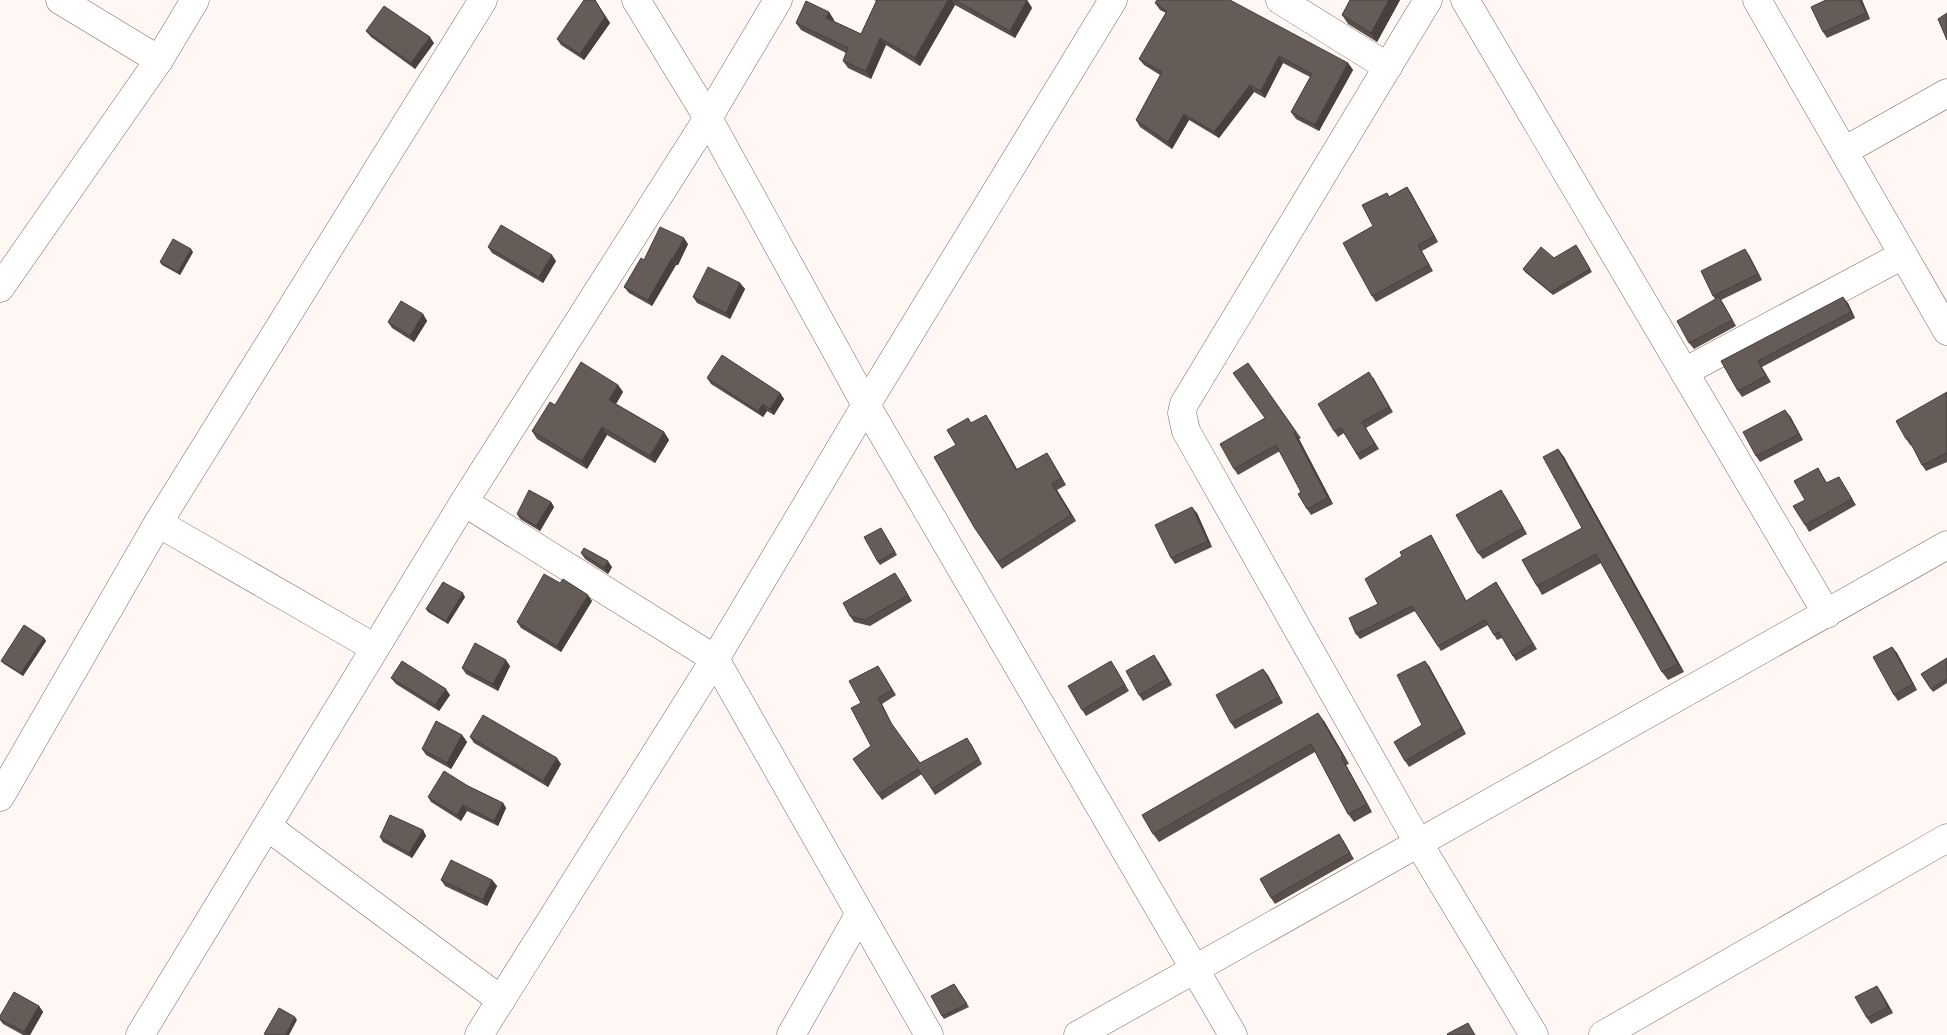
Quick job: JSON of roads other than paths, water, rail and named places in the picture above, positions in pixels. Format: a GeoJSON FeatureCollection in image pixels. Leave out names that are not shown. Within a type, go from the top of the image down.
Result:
{"type":"FeatureCollection","features":[{"type":"Feature","properties":{"kind":"street"},"geometry":{"type":"LineString","coordinates":[[60,0],[159,60]]}},
{"type":"Feature","properties":{"kind":"street"},"geometry":{"type":"LineString","coordinates":[[0,288],[159,60],[194,0]]}},
{"type":"Feature","properties":{"kind":"street"},"geometry":{"type":"LineString","coordinates":[[0,797],[158,523],[483,0]]}},
{"type":"Feature","properties":{"kind":"street"},"geometry":{"type":"LineString","coordinates":[[636,0],[708,118],[866,405],[1233,1035]]}},
{"type":"Feature","properties":{"kind":"street"},"geometry":{"type":"LineString","coordinates":[[140,1035],[464,502],[708,118],[778,0]]}},
{"type":"Feature","properties":{"kind":"street"},"geometry":{"type":"LineString","coordinates":[[479,1035],[715,659],[866,405],[1113,0]]}},
{"type":"Feature","properties":{"kind":"street"},"geometry":{"type":"LineString","coordinates":[[1280,0],[1388,67]]}},
{"type":"Feature","properties":{"kind":"street"},"geometry":{"type":"LineString","coordinates":[[1428,0],[1184,404],[1182,413],[1186,431],[1419,844],[1534,1035]]}},
{"type":"Feature","properties":{"kind":"street"},"geometry":{"type":"LineString","coordinates":[[1465,0],[1828,614]]}},
{"type":"Feature","properties":{"kind":"street"},"geometry":{"type":"LineString","coordinates":[[1757,0],[1947,331]]}},
{"type":"Feature","properties":{"kind":"street"},"geometry":{"type":"LineString","coordinates":[[1844,152],[1947,94]]}},
{"type":"Feature","properties":{"kind":"street"},"geometry":{"type":"LineString","coordinates":[[1684,372],[1903,255]]}},
{"type":"Feature","properties":{"kind":"street"},"geometry":{"type":"LineString","coordinates":[[464,502],[715,659],[929,1035]]}},
{"type":"Feature","properties":{"kind":"street"},"geometry":{"type":"LineString","coordinates":[[158,523],[375,648]]}},
{"type":"Feature","properties":{"kind":"street"},"geometry":{"type":"LineString","coordinates":[[1078,1035],[1828,614],[1947,545]]}},
{"type":"Feature","properties":{"kind":"street"},"geometry":{"type":"LineString","coordinates":[[268,827],[501,1000]]}},
{"type":"Feature","properties":{"kind":"street"},"geometry":{"type":"LineString","coordinates":[[1603,1035],[1947,838]]}},
{"type":"Feature","properties":{"kind":"street"},"geometry":{"type":"LineString","coordinates":[[791,1035],[859,915]]}}]}
